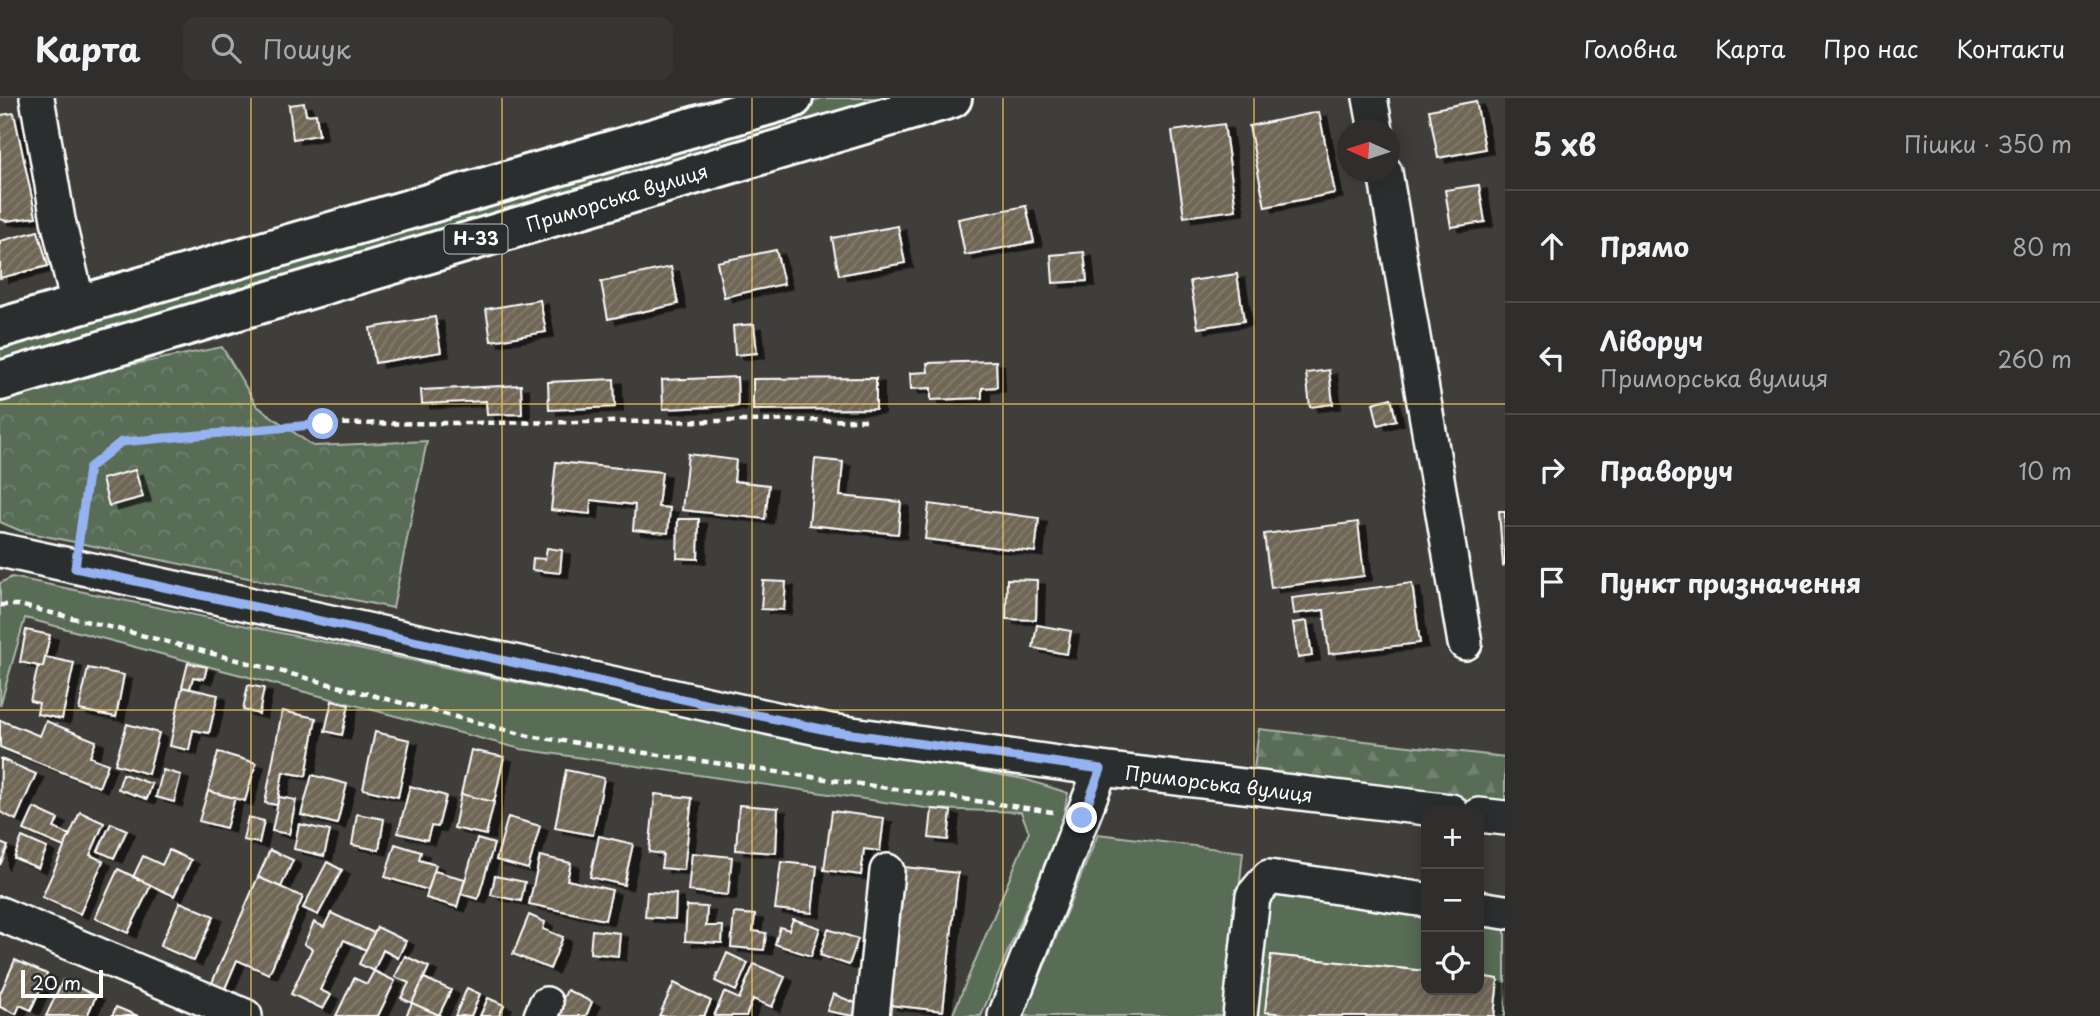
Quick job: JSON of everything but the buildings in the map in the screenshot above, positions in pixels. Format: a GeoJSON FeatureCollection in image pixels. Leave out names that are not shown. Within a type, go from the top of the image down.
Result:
{"type":"FeatureCollection","features":[{"type":"Feature","properties":{"kind":"main road","name":"Н-33"},"geometry":{"type":"LineString","coordinates":[[0,328],[793,98]]}},
{"type":"Feature","properties":{"kind":"main road","name":"Приморська вулиця"},"geometry":{"type":"LineString","coordinates":[[0,381],[952,98]]}},
{"type":"Feature","properties":{"kind":"street"},"geometry":{"type":"LineString","coordinates":[[37,98],[58,220],[78,304]]}},
{"type":"Feature","properties":{"kind":"street"},"geometry":{"type":"LineString","coordinates":[[1370,98],[1374,119]]}},
{"type":"Feature","properties":{"kind":"street"},"geometry":{"type":"LineString","coordinates":[[1387,182],[1465,643]]}},
{"type":"Feature","properties":{"kind":"street","name":"Приморська вулиця"},"geometry":{"type":"LineString","coordinates":[[0,550],[831,731],[1101,769],[1421,807]]}},
{"type":"Feature","properties":{"kind":"street"},"geometry":{"type":"LineString","coordinates":[[1004,1016],[1101,769]]}},
{"type":"Feature","properties":{"kind":"street"},"geometry":{"type":"LineString","coordinates":[[1484,816],[1505,818]]}},
{"type":"Feature","properties":{"kind":"street"},"geometry":{"type":"LineString","coordinates":[[872,1016],[887,871]]}},
{"type":"Feature","properties":{"kind":"street"},"geometry":{"type":"LineString","coordinates":[[1240,1016],[1253,896],[1269,877],[1421,899]]}},
{"type":"Feature","properties":{"kind":"street"},"geometry":{"type":"LineString","coordinates":[[1484,909],[1505,912]]}},
{"type":"Feature","properties":{"kind":"street"},"geometry":{"type":"LineString","coordinates":[[0,914],[245,1016]]}},
{"type":"Feature","properties":{"kind":"path"},"geometry":{"type":"LineString","coordinates":[[75,568],[89,468],[121,442],[323,424],[866,420]]}},
{"type":"Feature","properties":{"kind":"path"},"geometry":{"type":"LineString","coordinates":[[0,605],[19,605],[144,635],[529,736],[1029,807],[1082,818]]}},
{"type":"Feature","properties":{"kind":"green space"},"geometry":{"type":"Polygon","coordinates":[[[823,98],[906,98],[0,365],[0,335],[823,98]]]}},
{"type":"Feature","properties":{"kind":"green space"},"geometry":{"type":"Polygon","coordinates":[[[222,347],[257,406],[313,446],[427,441],[393,608],[21,531],[0,522],[0,400],[109,369],[222,347]]]}},
{"type":"Feature","properties":{"kind":"green space"},"geometry":{"type":"Polygon","coordinates":[[[12,577],[737,728],[1024,779],[1068,793],[1062,822],[981,1016],[952,1016],[1029,832],[1021,812],[932,809],[521,749],[25,618],[0,706],[0,583],[12,577]]]}},
{"type":"Feature","properties":{"kind":"green space"},"geometry":{"type":"Polygon","coordinates":[[[1259,729],[1505,757],[1505,811],[1484,809],[1484,806],[1456,806],[1252,785],[1259,729]]]}},
{"type":"Feature","properties":{"kind":"green space"},"geometry":{"type":"Polygon","coordinates":[[[1098,834],[1243,852],[1226,1016],[1024,1016],[1098,834]]]}},
{"type":"Feature","properties":{"kind":"green space"},"geometry":{"type":"Polygon","coordinates":[[[1277,894],[1421,912],[1421,970],[1272,955],[1265,1012],[1305,1016],[1253,1016],[1264,909],[1277,894]]]}},
{"type":"Feature","properties":{"kind":"green space"},"geometry":{"type":"Polygon","coordinates":[[[1484,921],[1505,923],[1505,1016],[1494,1016],[1498,979],[1484,978],[1484,921]]]}},
{"type":"Feature","properties":{"kind":"route"},"geometry":{"type":"LineString","coordinates":[[323,424],[121,442],[89,468],[75,568],[831,731],[1101,769],[1082,818]]}}]}
